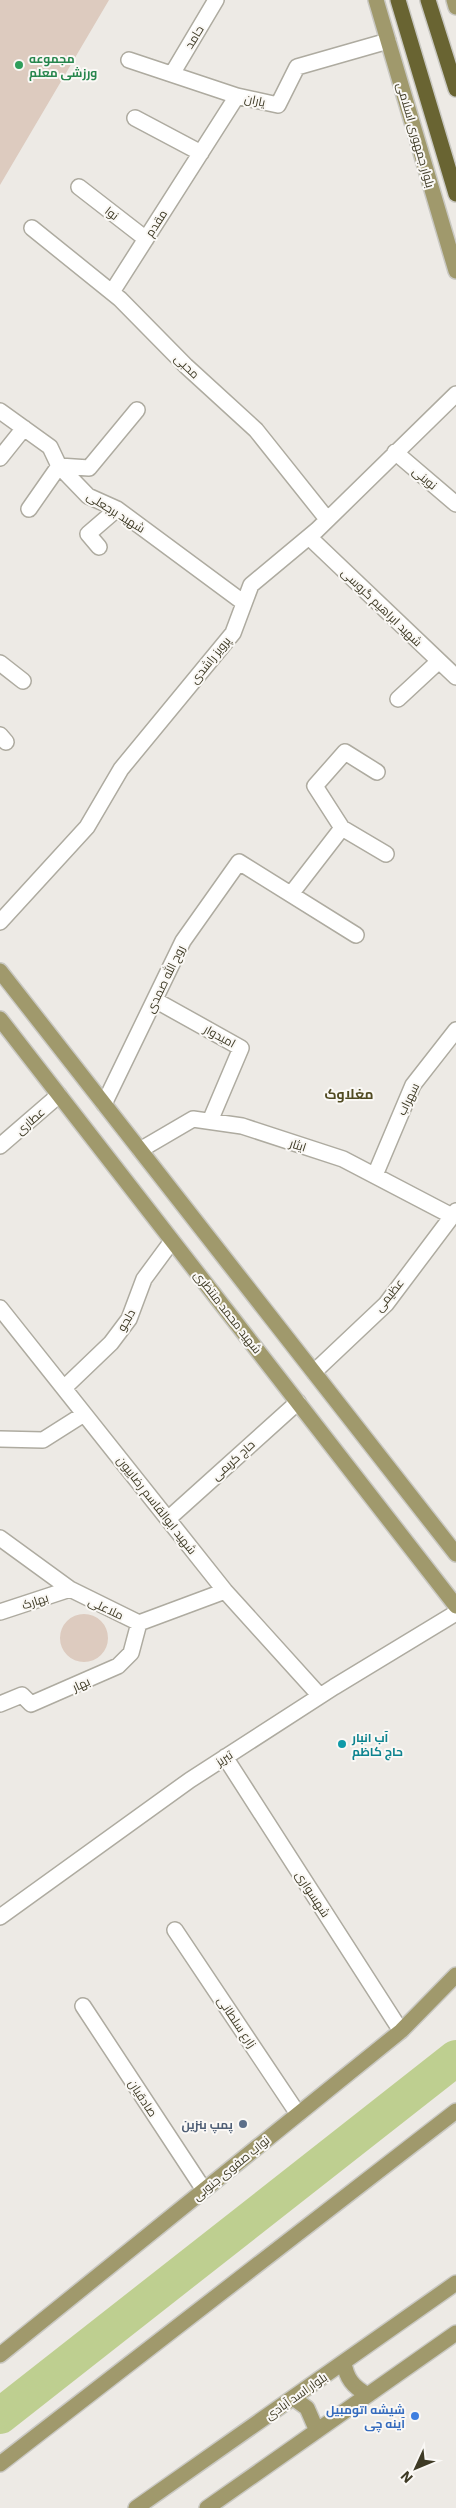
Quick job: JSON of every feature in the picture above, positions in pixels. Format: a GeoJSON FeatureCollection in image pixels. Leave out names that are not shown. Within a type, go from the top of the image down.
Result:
{"type":"FeatureCollection","features":[{"type":"Feature","properties":{"kind":"highway"},"geometry":{"type":"LineString","coordinates":[[398,0],[456,194]]}},
{"type":"Feature","properties":{"kind":"highway"},"geometry":{"type":"LineString","coordinates":[[428,0],[456,89]]}},
{"type":"Feature","properties":{"kind":"main road","name":"بلوار جمهوری اسلامی"},"geometry":{"type":"LineString","coordinates":[[376,0],[456,271]]}},
{"type":"Feature","properties":{"kind":"main road"},"geometry":{"type":"LineString","coordinates":[[454,0],[456,7]]}},
{"type":"Feature","properties":{"kind":"main road"},"geometry":{"type":"LineString","coordinates":[[0,972],[456,1554]]}},
{"type":"Feature","properties":{"kind":"main road","name":"شهید محمد منتظری"},"geometry":{"type":"LineString","coordinates":[[0,1019],[456,1606]]}},
{"type":"Feature","properties":{"kind":"main road","name":"نواب صفوی جنوبی"},"geometry":{"type":"LineString","coordinates":[[0,2355],[401,2031],[456,1975]]}},
{"type":"Feature","properties":{"kind":"main road"},"geometry":{"type":"LineString","coordinates":[[0,2464],[456,2111]]}},
{"type":"Feature","properties":{"kind":"main road","name":"بلوار اسد آبادی"},"geometry":{"type":"LineString","coordinates":[[136,2508],[456,2283]]}},
{"type":"Feature","properties":{"kind":"main road"},"geometry":{"type":"LineString","coordinates":[[207,2508],[456,2333]]}},
{"type":"Feature","properties":{"kind":"main road"},"geometry":{"type":"LineString","coordinates":[[344,2362],[348,2378],[354,2386],[368,2395]]}},
{"type":"Feature","properties":{"kind":"main road"},"geometry":{"type":"LineString","coordinates":[[293,2398],[307,2408],[312,2415],[316,2431]]}},
{"type":"Feature","properties":{"kind":"street","name":"حامد"},"geometry":{"type":"LineString","coordinates":[[172,74],[216,0]]}},
{"type":"Feature","properties":{"kind":"street","name":"یاران"},"geometry":{"type":"LineString","coordinates":[[129,60],[237,96],[278,105],[297,67],[388,41]]}},
{"type":"Feature","properties":{"kind":"street","name":"مقدم"},"geometry":{"type":"LineString","coordinates":[[112,292],[237,96]]}},
{"type":"Feature","properties":{"kind":"street"},"geometry":{"type":"LineString","coordinates":[[134,118],[200,153]]}},
{"type":"Feature","properties":{"kind":"street","name":"نوا"},"geometry":{"type":"LineString","coordinates":[[79,187],[146,239]]}},
{"type":"Feature","properties":{"kind":"street","name":"محبی"},"geometry":{"type":"LineString","coordinates":[[32,228],[112,292],[256,430],[327,520]]}},
{"type":"Feature","properties":{"kind":"street","name":"پرویز راشدی"},"geometry":{"type":"LineString","coordinates":[[0,922],[87,827],[121,770],[233,633],[251,585],[309,537],[456,394]]}},
{"type":"Feature","properties":{"kind":"street"},"geometry":{"type":"LineString","coordinates":[[29,509],[59,466],[89,468],[137,410]]}},
{"type":"Feature","properties":{"kind":"street","name":"شهید برجعلی"},"geometry":{"type":"LineString","coordinates":[[0,411],[50,447],[59,466],[88,496],[116,509],[244,603]]}},
{"type":"Feature","properties":{"kind":"street"},"geometry":{"type":"LineString","coordinates":[[0,458],[24,428]]}},
{"type":"Feature","properties":{"kind":"street","name":"نوینی"},"geometry":{"type":"LineString","coordinates":[[395,452],[456,504]]}},
{"type":"Feature","properties":{"kind":"street"},"geometry":{"type":"LineString","coordinates":[[99,547],[88,534],[116,509]]}},
{"type":"Feature","properties":{"kind":"street","name":"شهید ابراهیم گروسی"},"geometry":{"type":"LineString","coordinates":[[309,537],[456,677]]}},
{"type":"Feature","properties":{"kind":"street"},"geometry":{"type":"LineString","coordinates":[[398,699],[439,660]]}},
{"type":"Feature","properties":{"kind":"street"},"geometry":{"type":"LineString","coordinates":[[0,662],[23,681]]}},
{"type":"Feature","properties":{"kind":"street"},"geometry":{"type":"LineString","coordinates":[[377,772],[346,752],[315,786],[342,828],[386,854]]}},
{"type":"Feature","properties":{"kind":"street"},"geometry":{"type":"LineString","coordinates":[[342,828],[291,894],[356,935]]}},
{"type":"Feature","properties":{"kind":"street","name":"روح الله صمدی"},"geometry":{"type":"LineString","coordinates":[[104,1104],[183,942],[239,862],[291,894]]}},
{"type":"Feature","properties":{"kind":"street","name":"امیدوار"},"geometry":{"type":"LineString","coordinates":[[155,1000],[241,1048],[210,1122]]}},
{"type":"Feature","properties":{"kind":"street","name":"سهراب"},"geometry":{"type":"LineString","coordinates":[[375,1176],[413,1085],[456,1030]]}},
{"type":"Feature","properties":{"kind":"street","name":"عطاری"},"geometry":{"type":"LineString","coordinates":[[0,1146],[59,1095]]}},
{"type":"Feature","properties":{"kind":"street","name":"ایثار"},"geometry":{"type":"LineString","coordinates":[[140,1150],[193,1119],[242,1126],[343,1159],[454,1213]]}},
{"type":"Feature","properties":{"kind":"street","name":"عظیمی"},"geometry":{"type":"LineString","coordinates":[[314,1372],[386,1304],[454,1213]]}},
{"type":"Feature","properties":{"kind":"street","name":"دلجو"},"geometry":{"type":"LineString","coordinates":[[64,1388],[111,1343],[129,1319],[144,1279],[172,1241]]}},
{"type":"Feature","properties":{"kind":"street","name":"شهید ابوالقاسم رضاییون"},"geometry":{"type":"LineString","coordinates":[[0,1308],[225,1591],[320,1696]]}},
{"type":"Feature","properties":{"kind":"street","name":"حاج کریمی"},"geometry":{"type":"LineString","coordinates":[[168,1519],[298,1402]]}},
{"type":"Feature","properties":{"kind":"street"},"geometry":{"type":"LineString","coordinates":[[0,1439],[43,1440],[84,1414]]}},
{"type":"Feature","properties":{"kind":"street","name":"ملاعلی"},"geometry":{"type":"LineString","coordinates":[[0,1538],[70,1589],[139,1622],[225,1591]]}},
{"type":"Feature","properties":{"kind":"street","name":"بهارک"},"geometry":{"type":"LineString","coordinates":[[0,1612],[70,1589]]}},
{"type":"Feature","properties":{"kind":"street","name":"تبریز"},"geometry":{"type":"LineString","coordinates":[[0,1917],[190,1780],[320,1696],[456,1613]]}},
{"type":"Feature","properties":{"kind":"street","name":"بهار"},"geometry":{"type":"LineString","coordinates":[[0,1704],[22,1695],[31,1704],[118,1666],[131,1653],[139,1622]]}},
{"type":"Feature","properties":{"kind":"street","name":"شهسواری"},"geometry":{"type":"LineString","coordinates":[[225,1757],[401,2031]]}},
{"type":"Feature","properties":{"kind":"street","name":"زارع سلطانی"},"geometry":{"type":"LineString","coordinates":[[175,1930],[298,2114]]}},
{"type":"Feature","properties":{"kind":"street","name":"صادقیان"},"geometry":{"type":"LineString","coordinates":[[83,2006],[204,2190]]}},
{"type":"Feature","properties":{"kind":"shaded area"},"geometry":{"type":"Polygon","coordinates":[[[0,0],[109,0],[0,185],[0,0]]]}},
{"type":"Feature","properties":{"kind":"shaded area"},"geometry":{"type":"Polygon","coordinates":[[[79,1614],[89,1614],[98,1618],[104,1624],[107,1629],[107,1647],[98,1658],[89,1662],[79,1662],[70,1658],[64,1652],[60,1643],[60,1633],[64,1624],[70,1618],[79,1614]]]}},
{"type":"Feature","properties":{"kind":"waterway"},"geometry":{"type":"LineString","coordinates":[[0,2416],[456,2058]]}},
{"type":"Feature","properties":{"kind":"place","name":"مجموعه ورزشی معلم"},"geometry":{"type":"Point","coordinates":[19,65]}},
{"type":"Feature","properties":{"kind":"place","name":"آب انبار حاج کاظم"},"geometry":{"type":"Point","coordinates":[342,1744]}},
{"type":"Feature","properties":{"kind":"place","name":"پمپ بنزین"},"geometry":{"type":"Point","coordinates":[243,2124]}},
{"type":"Feature","properties":{"kind":"place","name":"شیشه اتومبیل آینه چی"},"geometry":{"type":"Point","coordinates":[415,2416]}},
{"type":"Feature","properties":{"kind":"district","name":"مغلاوک"},"geometry":{"type":"Point","coordinates":[349,1094]}}]}
